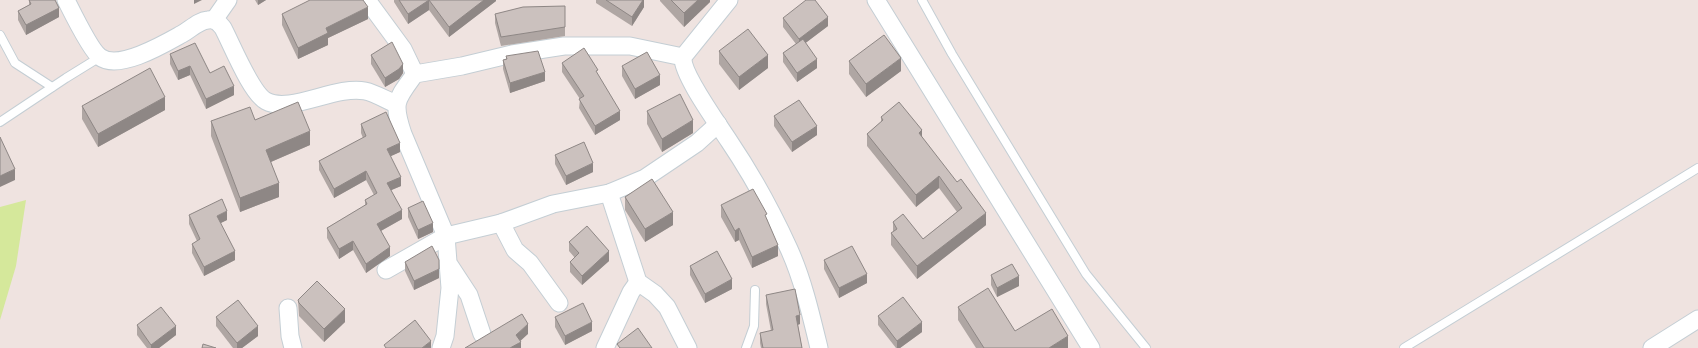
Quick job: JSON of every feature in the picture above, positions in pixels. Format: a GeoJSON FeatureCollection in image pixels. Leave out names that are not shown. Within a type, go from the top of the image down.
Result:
{"type":"FeatureCollection","features":[{"type":"Feature","properties":{"kind":"street"},"geometry":{"type":"LineString","coordinates":[[66,0],[86,38],[100,57],[115,62],[133,58],[182,34],[200,22],[214,20],[219,22],[223,28],[254,87],[266,101],[278,105],[291,104],[320,96],[364,91],[396,104]]}},
{"type":"Feature","properties":{"kind":"street"},"geometry":{"type":"LineString","coordinates":[[214,20],[228,0]]}},
{"type":"Feature","properties":{"kind":"street"},"geometry":{"type":"LineString","coordinates":[[367,0],[403,49],[415,74]]}},
{"type":"Feature","properties":{"kind":"street"},"geometry":{"type":"LineString","coordinates":[[729,0],[683,57],[682,63],[718,124],[744,163],[789,250],[804,292],[819,348]]}},
{"type":"Feature","properties":{"kind":"street"},"geometry":{"type":"LineString","coordinates":[[876,0],[1091,348]]}},
{"type":"Feature","properties":{"kind":"street"},"geometry":{"type":"LineString","coordinates":[[441,348],[445,336],[450,288],[446,236],[403,134],[398,118],[396,104],[401,93],[415,74],[462,66],[512,54],[564,46],[630,46],[683,57]]}},
{"type":"Feature","properties":{"kind":"street"},"geometry":{"type":"LineString","coordinates":[[386,270],[446,236],[500,223],[552,204],[609,193],[645,178],[697,143],[718,124]]}},
{"type":"Feature","properties":{"kind":"street"},"geometry":{"type":"LineString","coordinates":[[609,193],[638,282],[655,294],[667,307],[688,348]]}},
{"type":"Feature","properties":{"kind":"street"},"geometry":{"type":"LineString","coordinates":[[500,223],[515,250],[530,263],[559,303]]}},
{"type":"Feature","properties":{"kind":"street"},"geometry":{"type":"LineString","coordinates":[[449,266],[469,295],[482,334]]}},
{"type":"Feature","properties":{"kind":"street"},"geometry":{"type":"LineString","coordinates":[[605,348],[631,292],[638,282]]}},
{"type":"Feature","properties":{"kind":"street"},"geometry":{"type":"LineString","coordinates":[[288,308],[290,336],[293,348]]}},
{"type":"Feature","properties":{"kind":"street"},"geometry":{"type":"LineString","coordinates":[[1662,345],[1698,319]]}},
{"type":"Feature","properties":{"kind":"lane"},"geometry":{"type":"LineString","coordinates":[[922,0],[952,54],[1086,274],[1146,348]]}},
{"type":"Feature","properties":{"kind":"lane"},"geometry":{"type":"LineString","coordinates":[[0,35],[15,63],[52,87]]}},
{"type":"Feature","properties":{"kind":"lane"},"geometry":{"type":"LineString","coordinates":[[0,122],[100,57]]}},
{"type":"Feature","properties":{"kind":"lane"},"geometry":{"type":"LineString","coordinates":[[1404,348],[1698,168]]}},
{"type":"Feature","properties":{"kind":"lane"},"geometry":{"type":"LineString","coordinates":[[746,348],[754,326],[755,290]]}},
{"type":"Feature","properties":{"kind":"green space"},"geometry":{"type":"Polygon","coordinates":[[[26,200],[16,266],[0,320],[0,207],[26,200]]]}},
{"type":"Feature","properties":{"kind":"building"},"geometry":{"type":"Polygon","coordinates":[[[29,0],[55,0],[59,8],[26,25],[18,11],[31,4],[29,0]]]}},
{"type":"Feature","properties":{"kind":"building"},"geometry":{"type":"Polygon","coordinates":[[[310,0],[363,0],[368,7],[326,28],[328,33],[298,48],[282,14],[310,0]]]}},
{"type":"Feature","properties":{"kind":"building"},"geometry":{"type":"Polygon","coordinates":[[[399,0],[429,0],[408,14],[399,0]]]}},
{"type":"Feature","properties":{"kind":"building"},"geometry":{"type":"Polygon","coordinates":[[[429,0],[484,0],[449,27],[429,0]]]}},
{"type":"Feature","properties":{"kind":"building"},"geometry":{"type":"Polygon","coordinates":[[[606,0],[643,0],[632,17],[606,0]]]}},
{"type":"Feature","properties":{"kind":"building"},"geometry":{"type":"Polygon","coordinates":[[[671,0],[698,0],[684,13],[671,0]]]}},
{"type":"Feature","properties":{"kind":"building"},"geometry":{"type":"Polygon","coordinates":[[[806,0],[815,0],[828,17],[799,39],[783,18],[806,0]]]}},
{"type":"Feature","properties":{"kind":"building"},"geometry":{"type":"Polygon","coordinates":[[[565,6],[565,27],[501,37],[495,14],[523,7],[565,6]]]}},
{"type":"Feature","properties":{"kind":"building"},"geometry":{"type":"Polygon","coordinates":[[[748,29],[768,55],[739,77],[719,51],[748,29]]]}},
{"type":"Feature","properties":{"kind":"building"},"geometry":{"type":"Polygon","coordinates":[[[884,35],[901,58],[866,84],[849,61],[884,35]]]}},
{"type":"Feature","properties":{"kind":"building"},"geometry":{"type":"Polygon","coordinates":[[[803,39],[817,59],[797,73],[783,53],[803,39]]]}},
{"type":"Feature","properties":{"kind":"building"},"geometry":{"type":"Polygon","coordinates":[[[392,42],[403,64],[399,69],[385,78],[371,55],[392,42]]]}},
{"type":"Feature","properties":{"kind":"building"},"geometry":{"type":"Polygon","coordinates":[[[195,43],[210,73],[224,66],[234,86],[206,99],[190,66],[178,71],[170,54],[195,43]]]}},
{"type":"Feature","properties":{"kind":"building"},"geometry":{"type":"Polygon","coordinates":[[[584,48],[598,70],[596,71],[620,111],[595,126],[579,99],[584,96],[562,63],[584,48]]]}},
{"type":"Feature","properties":{"kind":"building"},"geometry":{"type":"Polygon","coordinates":[[[538,51],[545,72],[510,83],[503,60],[507,59],[506,56],[538,51]]]}},
{"type":"Feature","properties":{"kind":"building"},"geometry":{"type":"Polygon","coordinates":[[[647,52],[660,75],[635,89],[622,66],[647,52]]]}},
{"type":"Feature","properties":{"kind":"building"},"geometry":{"type":"Polygon","coordinates":[[[150,68],[165,97],[98,134],[82,106],[150,68]]]}},
{"type":"Feature","properties":{"kind":"building"},"geometry":{"type":"Polygon","coordinates":[[[680,94],[693,120],[662,139],[647,111],[680,94]]]}},
{"type":"Feature","properties":{"kind":"building"},"geometry":{"type":"Polygon","coordinates":[[[799,100],[817,126],[792,142],[774,116],[799,100]]]}},
{"type":"Feature","properties":{"kind":"building"},"geometry":{"type":"Polygon","coordinates":[[[298,102],[310,131],[266,150],[279,183],[240,198],[211,121],[250,107],[255,120],[298,102]]]}},
{"type":"Feature","properties":{"kind":"building"},"geometry":{"type":"Polygon","coordinates":[[[899,102],[922,130],[919,133],[957,182],[961,179],[986,213],[917,266],[891,233],[897,229],[893,222],[903,214],[923,239],[962,208],[939,176],[916,195],[867,134],[883,120],[881,117],[899,102]]]}},
{"type":"Feature","properties":{"kind":"building"},"geometry":{"type":"Polygon","coordinates":[[[386,112],[400,143],[387,149],[401,177],[387,183],[402,210],[377,224],[390,247],[366,264],[353,241],[339,249],[327,228],[367,204],[365,200],[377,193],[366,171],[334,189],[319,161],[366,136],[361,124],[386,112]]]}},
{"type":"Feature","properties":{"kind":"building"},"geometry":{"type":"Polygon","coordinates":[[[0,137],[15,169],[0,176],[0,137]]]}},
{"type":"Feature","properties":{"kind":"building"},"geometry":{"type":"Polygon","coordinates":[[[584,142],[593,163],[566,176],[555,155],[584,142]]]}},
{"type":"Feature","properties":{"kind":"building"},"geometry":{"type":"Polygon","coordinates":[[[652,179],[673,212],[645,229],[625,197],[652,179]]]}},
{"type":"Feature","properties":{"kind":"building"},"geometry":{"type":"Polygon","coordinates":[[[753,189],[767,214],[765,215],[778,245],[752,257],[739,228],[735,231],[721,205],[753,189]]]}},
{"type":"Feature","properties":{"kind":"building"},"geometry":{"type":"Polygon","coordinates":[[[222,199],[227,211],[217,216],[235,251],[204,267],[192,244],[200,239],[189,215],[222,199]]]}},
{"type":"Feature","properties":{"kind":"building"},"geometry":{"type":"Polygon","coordinates":[[[423,201],[433,223],[418,230],[408,208],[423,201]]]}},
{"type":"Feature","properties":{"kind":"building"},"geometry":{"type":"Polygon","coordinates":[[[587,226],[609,251],[582,276],[570,262],[579,253],[569,242],[587,226]]]}},
{"type":"Feature","properties":{"kind":"building"},"geometry":{"type":"Polygon","coordinates":[[[432,246],[439,260],[439,269],[414,281],[405,262],[432,246]]]}},
{"type":"Feature","properties":{"kind":"building"},"geometry":{"type":"Polygon","coordinates":[[[852,246],[867,274],[839,288],[824,260],[852,246]]]}},
{"type":"Feature","properties":{"kind":"building"},"geometry":{"type":"Polygon","coordinates":[[[717,251],[732,279],[705,294],[690,266],[717,251]]]}},
{"type":"Feature","properties":{"kind":"building"},"geometry":{"type":"Polygon","coordinates":[[[1012,264],[1019,276],[997,288],[991,275],[1012,264]]]}},
{"type":"Feature","properties":{"kind":"building"},"geometry":{"type":"Polygon","coordinates":[[[317,281],[345,309],[324,329],[299,303],[298,300],[317,281]]]}},
{"type":"Feature","properties":{"kind":"building"},"geometry":{"type":"Polygon","coordinates":[[[988,288],[1015,331],[1052,309],[1068,336],[1049,348],[984,348],[958,307],[988,288]]]}},
{"type":"Feature","properties":{"kind":"building"},"geometry":{"type":"Polygon","coordinates":[[[795,289],[800,315],[796,316],[802,348],[763,348],[760,333],[773,330],[766,295],[795,289]]]}},
{"type":"Feature","properties":{"kind":"building"},"geometry":{"type":"Polygon","coordinates":[[[903,297],[922,322],[897,341],[878,316],[903,297]]]}},
{"type":"Feature","properties":{"kind":"building"},"geometry":{"type":"Polygon","coordinates":[[[238,300],[258,326],[237,343],[216,317],[238,300]]]}},
{"type":"Feature","properties":{"kind":"building"},"geometry":{"type":"Polygon","coordinates":[[[583,303],[592,322],[565,336],[555,317],[583,303]]]}},
{"type":"Feature","properties":{"kind":"building"},"geometry":{"type":"Polygon","coordinates":[[[161,307],[176,326],[151,345],[137,325],[161,307]]]}},
{"type":"Feature","properties":{"kind":"building"},"geometry":{"type":"Polygon","coordinates":[[[522,314],[528,324],[516,335],[521,342],[510,348],[465,348],[522,314]]]}},
{"type":"Feature","properties":{"kind":"building"},"geometry":{"type":"Polygon","coordinates":[[[415,320],[431,341],[422,348],[386,348],[384,345],[415,320]]]}},
{"type":"Feature","properties":{"kind":"building"},"geometry":{"type":"Polygon","coordinates":[[[638,328],[652,348],[620,348],[617,344],[638,328]]]}},
{"type":"Feature","properties":{"kind":"building"},"geometry":{"type":"Polygon","coordinates":[[[203,344],[216,348],[202,348],[203,344]]]}}]}
